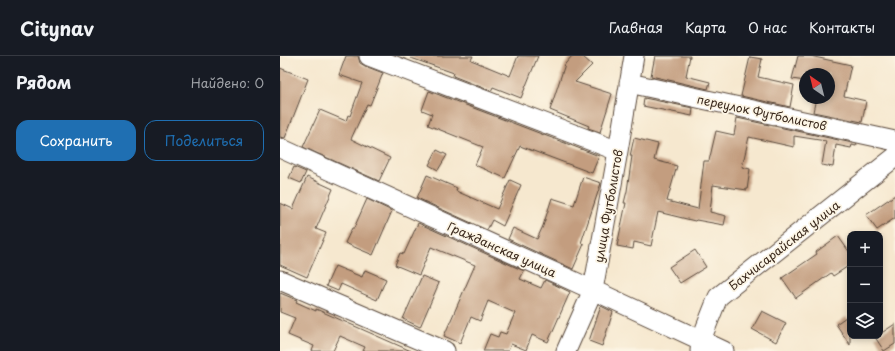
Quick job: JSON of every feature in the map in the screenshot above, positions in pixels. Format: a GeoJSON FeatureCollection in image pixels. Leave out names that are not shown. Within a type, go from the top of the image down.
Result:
{"type":"FeatureCollection","features":[{"type":"Feature","properties":{"kind":"street"},"geometry":{"type":"LineString","coordinates":[[369,56],[618,151]]}},
{"type":"Feature","properties":{"kind":"street","name":"улица Футболистов"},"geometry":{"type":"LineString","coordinates":[[566,351],[593,290],[634,56]]}},
{"type":"Feature","properties":{"kind":"street","name":"переулок Футболистов"},"geometry":{"type":"LineString","coordinates":[[629,83],[895,141]]}},
{"type":"Feature","properties":{"kind":"street","name":"Гражданская улица"},"geometry":{"type":"LineString","coordinates":[[280,148],[593,290],[700,346],[724,351]]}},
{"type":"Feature","properties":{"kind":"street","name":"Бахчисарайская улица"},"geometry":{"type":"LineString","coordinates":[[700,346],[718,297],[895,157]]}},
{"type":"Feature","properties":{"kind":"street"},"geometry":{"type":"LineString","coordinates":[[280,280],[446,351]]}},
{"type":"Feature","properties":{"kind":"building"},"geometry":{"type":"Polygon","coordinates":[[[346,56],[358,56],[360,63],[383,73],[370,105],[367,104],[351,139],[390,158],[379,181],[303,147],[320,110],[346,121],[348,115],[350,116],[362,83],[339,75],[346,56]]]}},
{"type":"Feature","properties":{"kind":"building"},"geometry":{"type":"Polygon","coordinates":[[[412,56],[473,56],[471,60],[510,76],[518,56],[538,56],[521,98],[493,87],[491,91],[453,76],[454,73],[411,58],[412,56]]]}},
{"type":"Feature","properties":{"kind":"building"},"geometry":{"type":"Polygon","coordinates":[[[572,56],[582,56],[592,65],[575,82],[612,94],[600,132],[550,110],[565,64],[572,56]]]}},
{"type":"Feature","properties":{"kind":"building"},"geometry":{"type":"Polygon","coordinates":[[[655,56],[690,56],[686,76],[710,82],[708,89],[651,76],[655,56]]]}},
{"type":"Feature","properties":{"kind":"building"},"geometry":{"type":"Polygon","coordinates":[[[798,56],[810,56],[851,65],[844,96],[866,101],[862,122],[813,112],[815,104],[835,104],[835,68],[799,68],[799,80],[792,79],[798,56]]]}},
{"type":"Feature","properties":{"kind":"building"},"geometry":{"type":"Polygon","coordinates":[[[750,57],[762,59],[758,77],[794,85],[790,107],[741,96],[750,57]]]}},
{"type":"Feature","properties":{"kind":"building"},"geometry":{"type":"Polygon","coordinates":[[[280,68],[308,79],[285,138],[280,137],[280,68]]]}},
{"type":"Feature","properties":{"kind":"building"},"geometry":{"type":"Polygon","coordinates":[[[429,91],[599,156],[592,173],[520,146],[505,178],[475,165],[483,147],[428,125],[432,114],[422,110],[429,91]]]}},
{"type":"Feature","properties":{"kind":"building"},"geometry":{"type":"Polygon","coordinates":[[[644,98],[693,108],[692,116],[643,106],[644,98]]]}},
{"type":"Feature","properties":{"kind":"building"},"geometry":{"type":"Polygon","coordinates":[[[737,118],[857,144],[856,146],[852,145],[851,148],[836,145],[833,167],[822,165],[826,141],[794,136],[794,147],[749,137],[742,167],[750,169],[747,190],[713,185],[710,212],[726,216],[724,225],[695,221],[658,212],[651,246],[634,242],[633,249],[617,246],[626,203],[624,203],[632,156],[630,156],[634,138],[658,144],[654,160],[677,166],[667,201],[698,209],[704,161],[709,161],[716,131],[734,135],[737,118]]]}},
{"type":"Feature","properties":{"kind":"building"},"geometry":{"type":"Polygon","coordinates":[[[437,150],[447,155],[438,170],[429,165],[437,150]]]}},
{"type":"Feature","properties":{"kind":"building"},"geometry":{"type":"Polygon","coordinates":[[[294,167],[306,172],[301,183],[289,178],[294,167]]]}},
{"type":"Feature","properties":{"kind":"building"},"geometry":{"type":"Polygon","coordinates":[[[427,175],[457,188],[456,191],[497,209],[510,180],[521,185],[503,226],[492,220],[487,230],[417,198],[427,175]]]}},
{"type":"Feature","properties":{"kind":"building"},"geometry":{"type":"Polygon","coordinates":[[[307,177],[333,189],[316,229],[326,233],[307,277],[280,265],[280,203],[293,209],[307,177]]]}},
{"type":"Feature","properties":{"kind":"building"},"geometry":{"type":"Polygon","coordinates":[[[583,177],[601,183],[581,243],[584,244],[573,269],[508,239],[513,228],[537,239],[552,198],[574,205],[583,177]]]}},
{"type":"Feature","properties":{"kind":"building"},"geometry":{"type":"Polygon","coordinates":[[[895,195],[895,218],[877,230],[866,215],[895,195]]]}},
{"type":"Feature","properties":{"kind":"building"},"geometry":{"type":"Polygon","coordinates":[[[367,199],[392,211],[373,255],[345,243],[352,228],[354,228],[367,199]]]}},
{"type":"Feature","properties":{"kind":"building"},"geometry":{"type":"Polygon","coordinates":[[[418,223],[524,271],[520,279],[541,288],[545,280],[570,292],[548,342],[532,335],[526,350],[511,344],[508,351],[483,351],[490,334],[498,337],[500,332],[506,334],[515,313],[488,301],[480,321],[471,317],[460,343],[444,336],[475,265],[431,247],[419,275],[395,265],[400,253],[404,254],[418,223]]]}},
{"type":"Feature","properties":{"kind":"building"},"geometry":{"type":"Polygon","coordinates":[[[838,236],[847,249],[847,267],[833,276],[831,273],[796,298],[782,278],[817,254],[816,252],[838,236]]]}},
{"type":"Feature","properties":{"kind":"building"},"geometry":{"type":"Polygon","coordinates":[[[695,250],[706,267],[680,283],[669,267],[695,250]]]}},
{"type":"Feature","properties":{"kind":"building"},"geometry":{"type":"Polygon","coordinates":[[[335,266],[362,277],[365,270],[386,279],[377,300],[341,284],[338,291],[326,286],[335,266]]]}},
{"type":"Feature","properties":{"kind":"building"},"geometry":{"type":"Polygon","coordinates":[[[422,276],[439,283],[420,327],[403,319],[422,276]]]}},
{"type":"Feature","properties":{"kind":"building"},"geometry":{"type":"Polygon","coordinates":[[[280,293],[297,300],[296,302],[316,311],[316,309],[411,351],[363,351],[365,347],[340,336],[333,351],[312,351],[314,346],[288,335],[295,318],[280,312],[280,293]]]}},
{"type":"Feature","properties":{"kind":"building"},"geometry":{"type":"Polygon","coordinates":[[[601,306],[613,312],[602,346],[589,341],[601,306]]]}},
{"type":"Feature","properties":{"kind":"building"},"geometry":{"type":"Polygon","coordinates":[[[762,311],[786,323],[776,342],[752,329],[762,311]]]}},
{"type":"Feature","properties":{"kind":"building"},"geometry":{"type":"Polygon","coordinates":[[[846,317],[847,339],[850,339],[850,345],[836,324],[846,317]]]}},
{"type":"Feature","properties":{"kind":"building"},"geometry":{"type":"Polygon","coordinates":[[[895,324],[895,344],[884,351],[876,339],[883,339],[883,332],[895,324]]]}}]}
